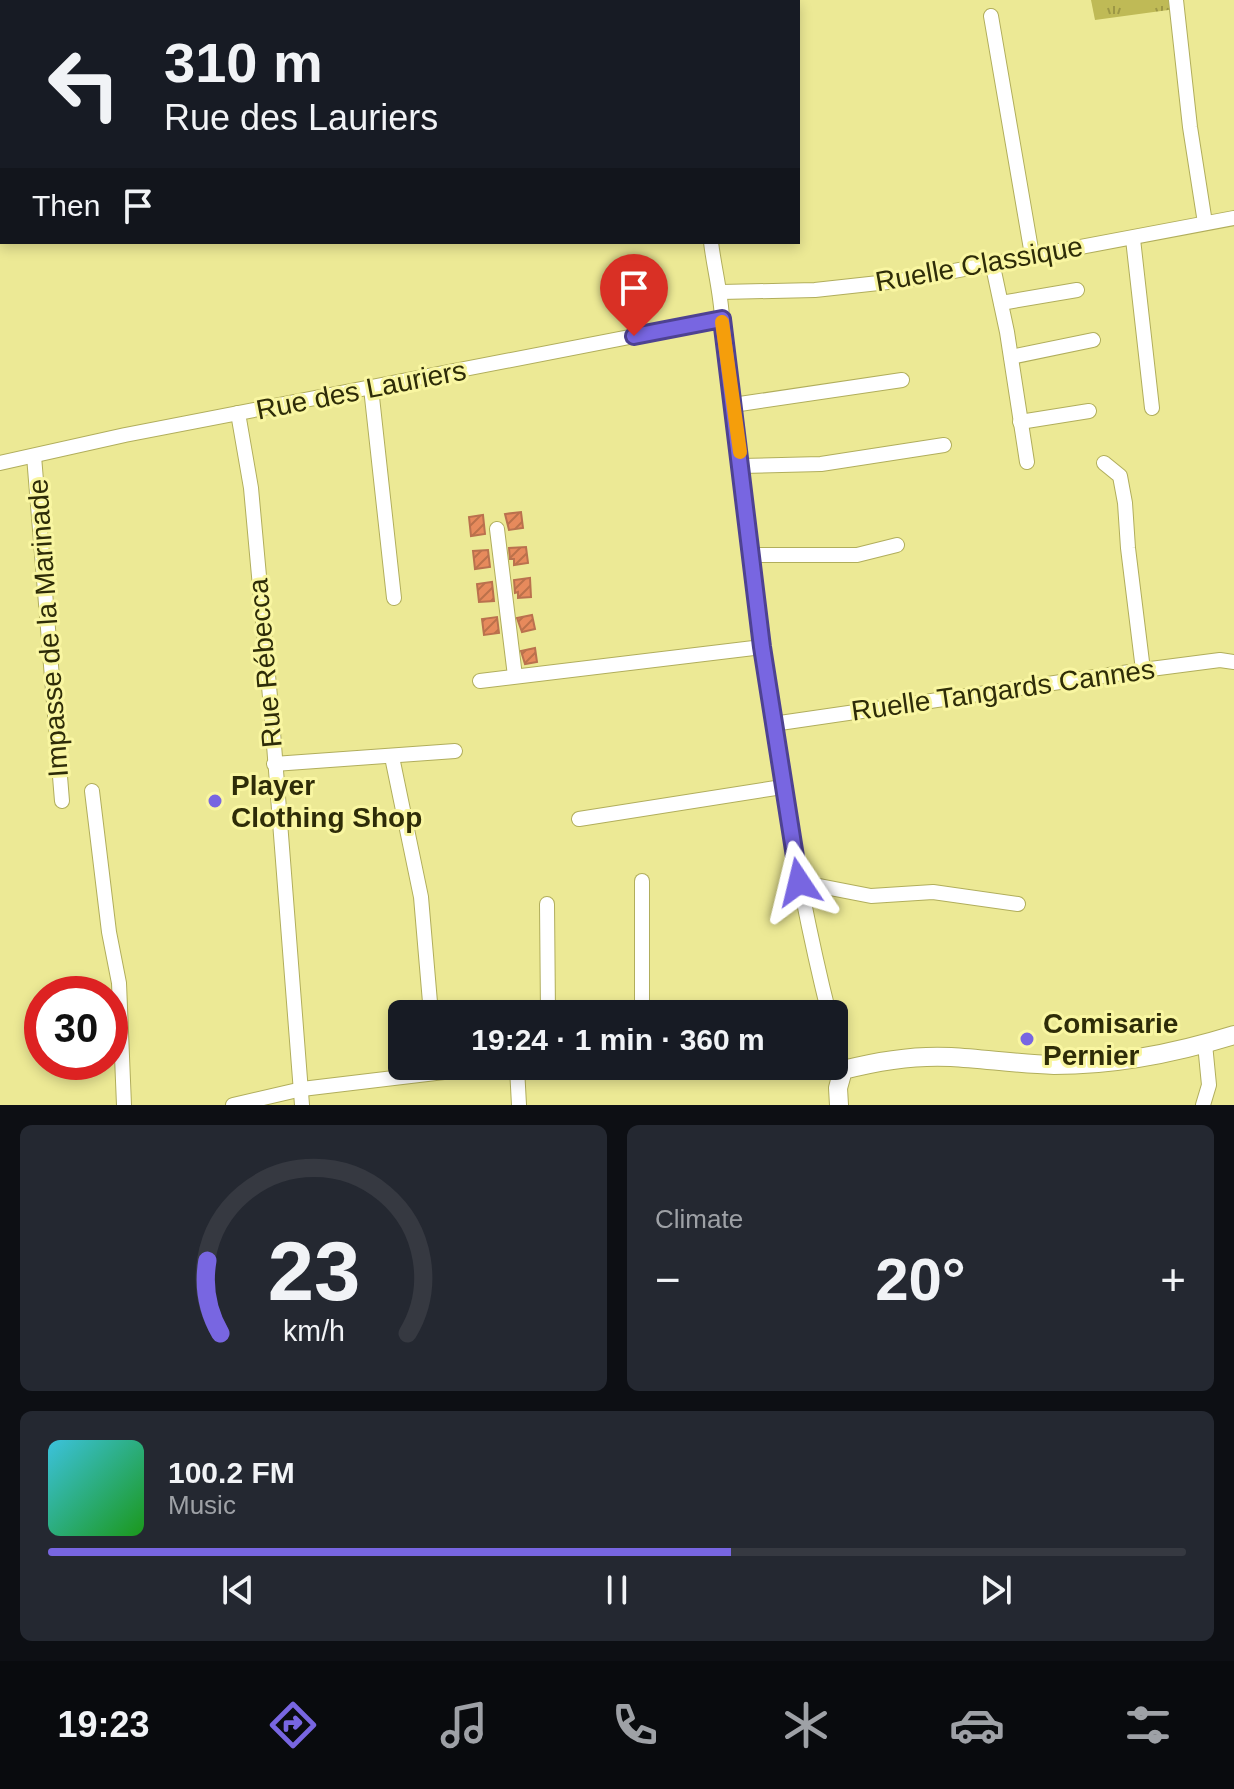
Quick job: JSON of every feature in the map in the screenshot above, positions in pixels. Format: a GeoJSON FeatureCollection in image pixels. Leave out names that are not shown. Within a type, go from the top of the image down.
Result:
{"type":"FeatureCollection","features":[{"type":"Feature","properties":{"kind":"street"},"geometry":{"type":"LineString","coordinates":[[1176,0],[1190,127],[1205,223]]}},
{"type":"Feature","properties":{"kind":"street"},"geometry":{"type":"LineString","coordinates":[[991,16],[1032,255]]}},
{"type":"Feature","properties":{"kind":"street","name":"Ruelle Classique"},"geometry":{"type":"LineString","coordinates":[[721,292],[815,290],[906,280],[1234,218]]}},
{"type":"Feature","properties":{"kind":"street"},"geometry":{"type":"LineString","coordinates":[[1133,239],[1152,408]]}},
{"type":"Feature","properties":{"kind":"street"},"geometry":{"type":"LineString","coordinates":[[711,244],[721,292],[762,647],[782,787],[799,882],[826,1000]]}},
{"type":"Feature","properties":{"kind":"street"},"geometry":{"type":"LineString","coordinates":[[992,262],[1027,462]]}},
{"type":"Feature","properties":{"kind":"street"},"geometry":{"type":"LineString","coordinates":[[1001,303],[1077,290]]}},
{"type":"Feature","properties":{"kind":"street","name":"Rue des Lauriers"},"geometry":{"type":"LineString","coordinates":[[0,463],[238,413],[722,319]]}},
{"type":"Feature","properties":{"kind":"street"},"geometry":{"type":"LineString","coordinates":[[1011,357],[1093,340]]}},
{"type":"Feature","properties":{"kind":"street"},"geometry":{"type":"LineString","coordinates":[[733,405],[902,380]]}},
{"type":"Feature","properties":{"kind":"street"},"geometry":{"type":"LineString","coordinates":[[371,388],[394,598]]}},
{"type":"Feature","properties":{"kind":"street"},"geometry":{"type":"LineString","coordinates":[[1020,422],[1089,411]]}},
{"type":"Feature","properties":{"kind":"street","name":"Rue Rébecca"},"geometry":{"type":"LineString","coordinates":[[238,413],[251,488],[302,1105]]}},
{"type":"Feature","properties":{"kind":"street"},"geometry":{"type":"LineString","coordinates":[[741,466],[821,464],[944,445]]}},
{"type":"Feature","properties":{"kind":"street","name":"Impasse de la Marinade"},"geometry":{"type":"LineString","coordinates":[[34,456],[62,801]]}},
{"type":"Feature","properties":{"kind":"street"},"geometry":{"type":"LineString","coordinates":[[1104,463],[1120,476],[1143,670]]}},
{"type":"Feature","properties":{"kind":"street"},"geometry":{"type":"LineString","coordinates":[[497,529],[515,676]]}},
{"type":"Feature","properties":{"kind":"street"},"geometry":{"type":"LineString","coordinates":[[751,555],[857,555],[897,545]]}},
{"type":"Feature","properties":{"kind":"street"},"geometry":{"type":"LineString","coordinates":[[480,681],[762,647]]}},
{"type":"Feature","properties":{"kind":"street","name":"Ruelle Tangards Cannes"},"geometry":{"type":"LineString","coordinates":[[773,724],[1143,670],[1220,660],[1234,662]]}},
{"type":"Feature","properties":{"kind":"street"},"geometry":{"type":"LineString","coordinates":[[274,764],[455,751]]}},
{"type":"Feature","properties":{"kind":"street"},"geometry":{"type":"LineString","coordinates":[[392,757],[421,897],[430,1000]]}},
{"type":"Feature","properties":{"kind":"street"},"geometry":{"type":"LineString","coordinates":[[579,819],[782,787]]}},
{"type":"Feature","properties":{"kind":"street"},"geometry":{"type":"LineString","coordinates":[[92,791],[109,932],[119,983],[124,1105]]}},
{"type":"Feature","properties":{"kind":"street"},"geometry":{"type":"LineString","coordinates":[[642,881],[642,1000]]}},
{"type":"Feature","properties":{"kind":"street"},"geometry":{"type":"LineString","coordinates":[[799,882],[871,896],[933,892],[1018,904]]}},
{"type":"Feature","properties":{"kind":"street"},"geometry":{"type":"LineString","coordinates":[[547,904],[548,1000]]}},
{"type":"Feature","properties":{"kind":"street"},"geometry":{"type":"LineString","coordinates":[[848,1058],[948,1057],[1054,1065],[1121,1061],[1234,1035]]}},
{"type":"Feature","properties":{"kind":"street"},"geometry":{"type":"LineString","coordinates":[[1203,1105],[1209,1085],[1205,1044]]}},
{"type":"Feature","properties":{"kind":"street"},"geometry":{"type":"LineString","coordinates":[[233,1105],[302,1089],[388,1077]]}},
{"type":"Feature","properties":{"kind":"street"},"geometry":{"type":"LineString","coordinates":[[518,1080],[519,1105]]}},
{"type":"Feature","properties":{"kind":"street"},"geometry":{"type":"LineString","coordinates":[[838,1080],[839,1105]]}},
{"type":"Feature","properties":{"kind":"green space"},"geometry":{"type":"Polygon","coordinates":[[[1091,0],[1183,0],[1183,8],[1095,20],[1091,0]]]}},
{"type":"Feature","properties":{"kind":"building"},"geometry":{"type":"Polygon","coordinates":[[[521,512],[523,528],[509,530],[505,514],[521,512]]]}},
{"type":"Feature","properties":{"kind":"building"},"geometry":{"type":"Polygon","coordinates":[[[483,515],[485,534],[471,536],[469,517],[483,515]]]}},
{"type":"Feature","properties":{"kind":"building"},"geometry":{"type":"Polygon","coordinates":[[[526,547],[528,563],[514,565],[509,548],[526,547]]]}},
{"type":"Feature","properties":{"kind":"building"},"geometry":{"type":"Polygon","coordinates":[[[488,550],[490,567],[475,569],[473,551],[488,550]]]}},
{"type":"Feature","properties":{"kind":"building"},"geometry":{"type":"Polygon","coordinates":[[[530,578],[531,597],[518,598],[514,580],[530,578]]]}},
{"type":"Feature","properties":{"kind":"building"},"geometry":{"type":"Polygon","coordinates":[[[492,582],[494,601],[479,602],[477,584],[492,582]]]}},
{"type":"Feature","properties":{"kind":"building"},"geometry":{"type":"Polygon","coordinates":[[[532,615],[535,629],[522,632],[517,618],[532,615]]]}},
{"type":"Feature","properties":{"kind":"building"},"geometry":{"type":"Polygon","coordinates":[[[497,617],[499,633],[484,635],[482,619],[497,617]]]}},
{"type":"Feature","properties":{"kind":"building"},"geometry":{"type":"Polygon","coordinates":[[[535,648],[537,662],[525,664],[521,651],[535,648]]]}},
{"type":"Feature","properties":{"kind":"slow traffic"},"geometry":{"type":"LineString","coordinates":[[722,322],[740,452]]}},
{"type":"Feature","properties":{"kind":"place","name":"Player Clothing Shop"},"geometry":{"type":"Point","coordinates":[215,801]}},
{"type":"Feature","properties":{"kind":"place","name":"Comisarie Pernier"},"geometry":{"type":"Point","coordinates":[1027,1039]}},
{"type":"Feature","properties":{"kind":"route"},"geometry":{"type":"LineString","coordinates":[[634,336],[722,319],[762,647],[799,882]]}}]}
